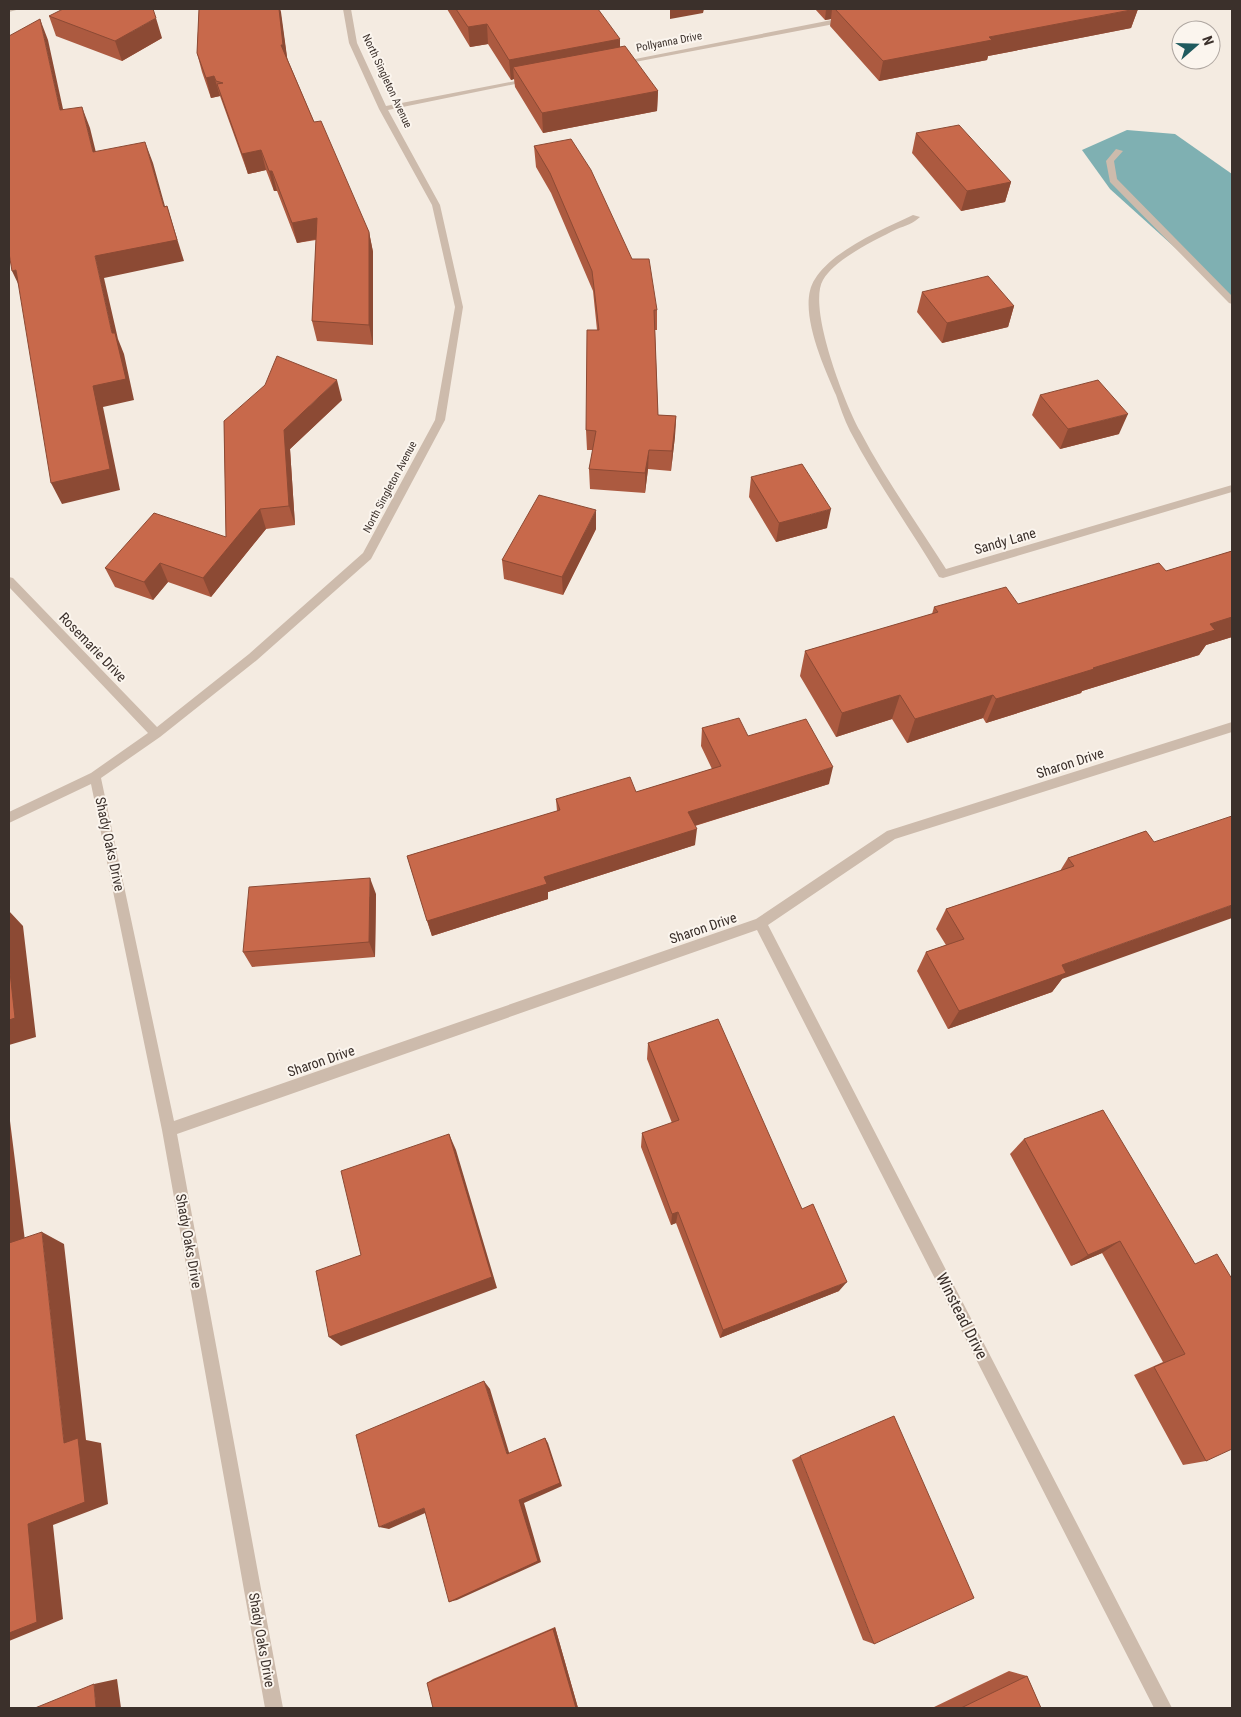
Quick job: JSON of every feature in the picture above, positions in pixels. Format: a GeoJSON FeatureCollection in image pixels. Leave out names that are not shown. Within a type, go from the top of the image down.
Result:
{"type":"FeatureCollection","features":[{"type":"Feature","properties":{"kind":"street"},"geometry":{"type":"LineString","coordinates":[[9,10],[16,9]]}},
{"type":"Feature","properties":{"kind":"street","name":"North Singleton Avenue"},"geometry":{"type":"LineString","coordinates":[[9,818],[95,776],[156,734],[253,658],[367,556],[440,420],[459,307],[436,205],[384,109],[353,43],[347,9]]}},
{"type":"Feature","properties":{"kind":"street","name":"Pollyanna Drive"},"geometry":{"type":"LineString","coordinates":[[612,64],[853,18]]}},
{"type":"Feature","properties":{"kind":"street"},"geometry":{"type":"LineString","coordinates":[[384,109],[535,79]]}},
{"type":"Feature","properties":{"kind":"street"},"geometry":{"type":"LineString","coordinates":[[1119,151],[1110,161],[1113,180],[1232,301]]}},
{"type":"Feature","properties":{"kind":"street","name":"Sandy Lane"},"geometry":{"type":"LineString","coordinates":[[916,217],[857,248],[835,264],[818,281],[814,301],[824,353],[856,434],[944,574],[1232,489]]}},
{"type":"Feature","properties":{"kind":"street","name":"Rosemarie Drive"},"geometry":{"type":"LineString","coordinates":[[9,581],[156,734]]}},
{"type":"Feature","properties":{"kind":"street","name":"Sharon Drive"},"geometry":{"type":"LineString","coordinates":[[169,1130],[760,924],[891,835],[1232,727]]}},
{"type":"Feature","properties":{"kind":"street","name":"Shady Oaks Drive"},"geometry":{"type":"LineString","coordinates":[[95,776],[169,1130],[274,1708]]}},
{"type":"Feature","properties":{"kind":"street","name":"Winstead Drive"},"geometry":{"type":"LineString","coordinates":[[760,924],[1163,1708]]}},
{"type":"Feature","properties":{"kind":"water"},"geometry":{"type":"Polygon","coordinates":[[[1127,130],[1175,134],[1232,174],[1232,299],[1110,189],[1082,150],[1127,130]]]}},
{"type":"Feature","properties":{"kind":"building"},"geometry":{"type":"Polygon","coordinates":[[[63,9],[153,9],[156,18],[115,41],[49,16],[63,9]]]}},
{"type":"Feature","properties":{"kind":"building"},"geometry":{"type":"Polygon","coordinates":[[[199,9],[279,9],[283,45],[281,45],[314,122],[321,121],[369,232],[369,325],[312,321],[317,218],[292,223],[272,171],[269,171],[261,150],[242,154],[217,84],[223,83],[216,81],[214,76],[206,78],[197,53],[199,9]]]}},
{"type":"Feature","properties":{"kind":"building"},"geometry":{"type":"Polygon","coordinates":[[[456,9],[598,9],[620,39],[509,60],[487,24],[468,27],[456,9]]]}},
{"type":"Feature","properties":{"kind":"building"},"geometry":{"type":"Polygon","coordinates":[[[835,9],[1136,9],[989,37],[992,40],[883,61],[835,9]]]}},
{"type":"Feature","properties":{"kind":"building"},"geometry":{"type":"Polygon","coordinates":[[[40,19],[60,110],[82,107],[93,152],[145,142],[164,207],[167,206],[177,240],[95,256],[112,333],[115,333],[126,379],[93,386],[110,469],[51,483],[16,270],[12,271],[9,253],[9,36],[40,19]]]}},
{"type":"Feature","properties":{"kind":"building"},"geometry":{"type":"Polygon","coordinates":[[[625,46],[658,91],[542,113],[513,67],[625,46]]]}},
{"type":"Feature","properties":{"kind":"building"},"geometry":{"type":"Polygon","coordinates":[[[959,125],[1011,182],[967,191],[916,133],[959,125]]]}},
{"type":"Feature","properties":{"kind":"building"},"geometry":{"type":"Polygon","coordinates":[[[571,139],[591,170],[632,259],[649,259],[657,310],[654,310],[658,415],[676,416],[672,451],[649,450],[645,473],[589,469],[596,431],[586,430],[587,330],[599,330],[592,271],[550,173],[534,146],[571,139]]]}},
{"type":"Feature","properties":{"kind":"building"},"geometry":{"type":"Polygon","coordinates":[[[988,276],[1014,306],[947,323],[922,292],[988,276]]]}},
{"type":"Feature","properties":{"kind":"building"},"geometry":{"type":"Polygon","coordinates":[[[277,356],[337,380],[284,430],[289,506],[260,509],[203,578],[160,563],[144,582],[105,568],[154,513],[226,537],[224,421],[265,385],[277,356]]]}},
{"type":"Feature","properties":{"kind":"building"},"geometry":{"type":"Polygon","coordinates":[[[1098,380],[1128,414],[1068,429],[1040,395],[1098,380]]]}},
{"type":"Feature","properties":{"kind":"building"},"geometry":{"type":"Polygon","coordinates":[[[802,464],[831,509],[779,523],[751,477],[802,464]]]}},
{"type":"Feature","properties":{"kind":"building"},"geometry":{"type":"Polygon","coordinates":[[[539,495],[596,510],[562,577],[502,560],[539,495]]]}},
{"type":"Feature","properties":{"kind":"building"},"geometry":{"type":"Polygon","coordinates":[[[1232,551],[1232,617],[1210,624],[1215,630],[996,699],[993,695],[915,719],[900,695],[842,713],[805,651],[938,612],[934,607],[1006,587],[1018,604],[1159,563],[1166,571],[1232,551]]]}},
{"type":"Feature","properties":{"kind":"building"},"geometry":{"type":"Polygon","coordinates":[[[739,718],[748,736],[806,719],[833,767],[688,812],[697,829],[544,877],[547,884],[427,921],[407,856],[560,810],[556,799],[630,777],[636,792],[721,766],[702,728],[739,718]]]}},
{"type":"Feature","properties":{"kind":"building"},"geometry":{"type":"Polygon","coordinates":[[[1232,816],[1232,905],[1062,965],[1066,973],[959,1011],[926,952],[964,939],[946,909],[1074,866],[1068,858],[1146,831],[1154,842],[1232,816]]]}},
{"type":"Feature","properties":{"kind":"building"},"geometry":{"type":"Polygon","coordinates":[[[370,878],[369,942],[243,952],[249,887],[370,878]]]}},
{"type":"Feature","properties":{"kind":"building"},"geometry":{"type":"Polygon","coordinates":[[[9,963],[15,1018],[9,1020],[9,963]]]}},
{"type":"Feature","properties":{"kind":"building"},"geometry":{"type":"Polygon","coordinates":[[[718,1019],[802,1209],[813,1204],[847,1282],[723,1330],[678,1212],[672,1214],[642,1133],[679,1120],[648,1043],[718,1019]]]}},
{"type":"Feature","properties":{"kind":"building"},"geometry":{"type":"Polygon","coordinates":[[[1103,1110],[1195,1264],[1217,1254],[1232,1279],[1232,1449],[1206,1461],[1154,1367],[1185,1354],[1120,1241],[1088,1255],[1024,1139],[1103,1110]]]}},
{"type":"Feature","properties":{"kind":"building"},"geometry":{"type":"Polygon","coordinates":[[[449,1134],[492,1277],[329,1337],[316,1271],[361,1255],[341,1171],[449,1134]]]}},
{"type":"Feature","properties":{"kind":"building"},"geometry":{"type":"Polygon","coordinates":[[[42,1232],[64,1443],[78,1438],[85,1502],[28,1524],[37,1622],[9,1633],[9,1243],[42,1232]]]}},
{"type":"Feature","properties":{"kind":"building"},"geometry":{"type":"Polygon","coordinates":[[[484,1381],[507,1454],[545,1438],[560,1483],[519,1500],[538,1561],[449,1602],[424,1508],[379,1527],[356,1435],[484,1381]]]}},
{"type":"Feature","properties":{"kind":"building"},"geometry":{"type":"Polygon","coordinates":[[[894,1416],[974,1598],[874,1644],[800,1456],[894,1416]]]}},
{"type":"Feature","properties":{"kind":"building"},"geometry":{"type":"Polygon","coordinates":[[[553,1629],[576,1708],[433,1708],[427,1683],[553,1629]]]}},
{"type":"Feature","properties":{"kind":"building"},"geometry":{"type":"Polygon","coordinates":[[[1027,1676],[1041,1708],[961,1708],[1027,1676]]]}},
{"type":"Feature","properties":{"kind":"building"},"geometry":{"type":"Polygon","coordinates":[[[94,1684],[96,1708],[35,1708],[94,1684]]]}}]}
